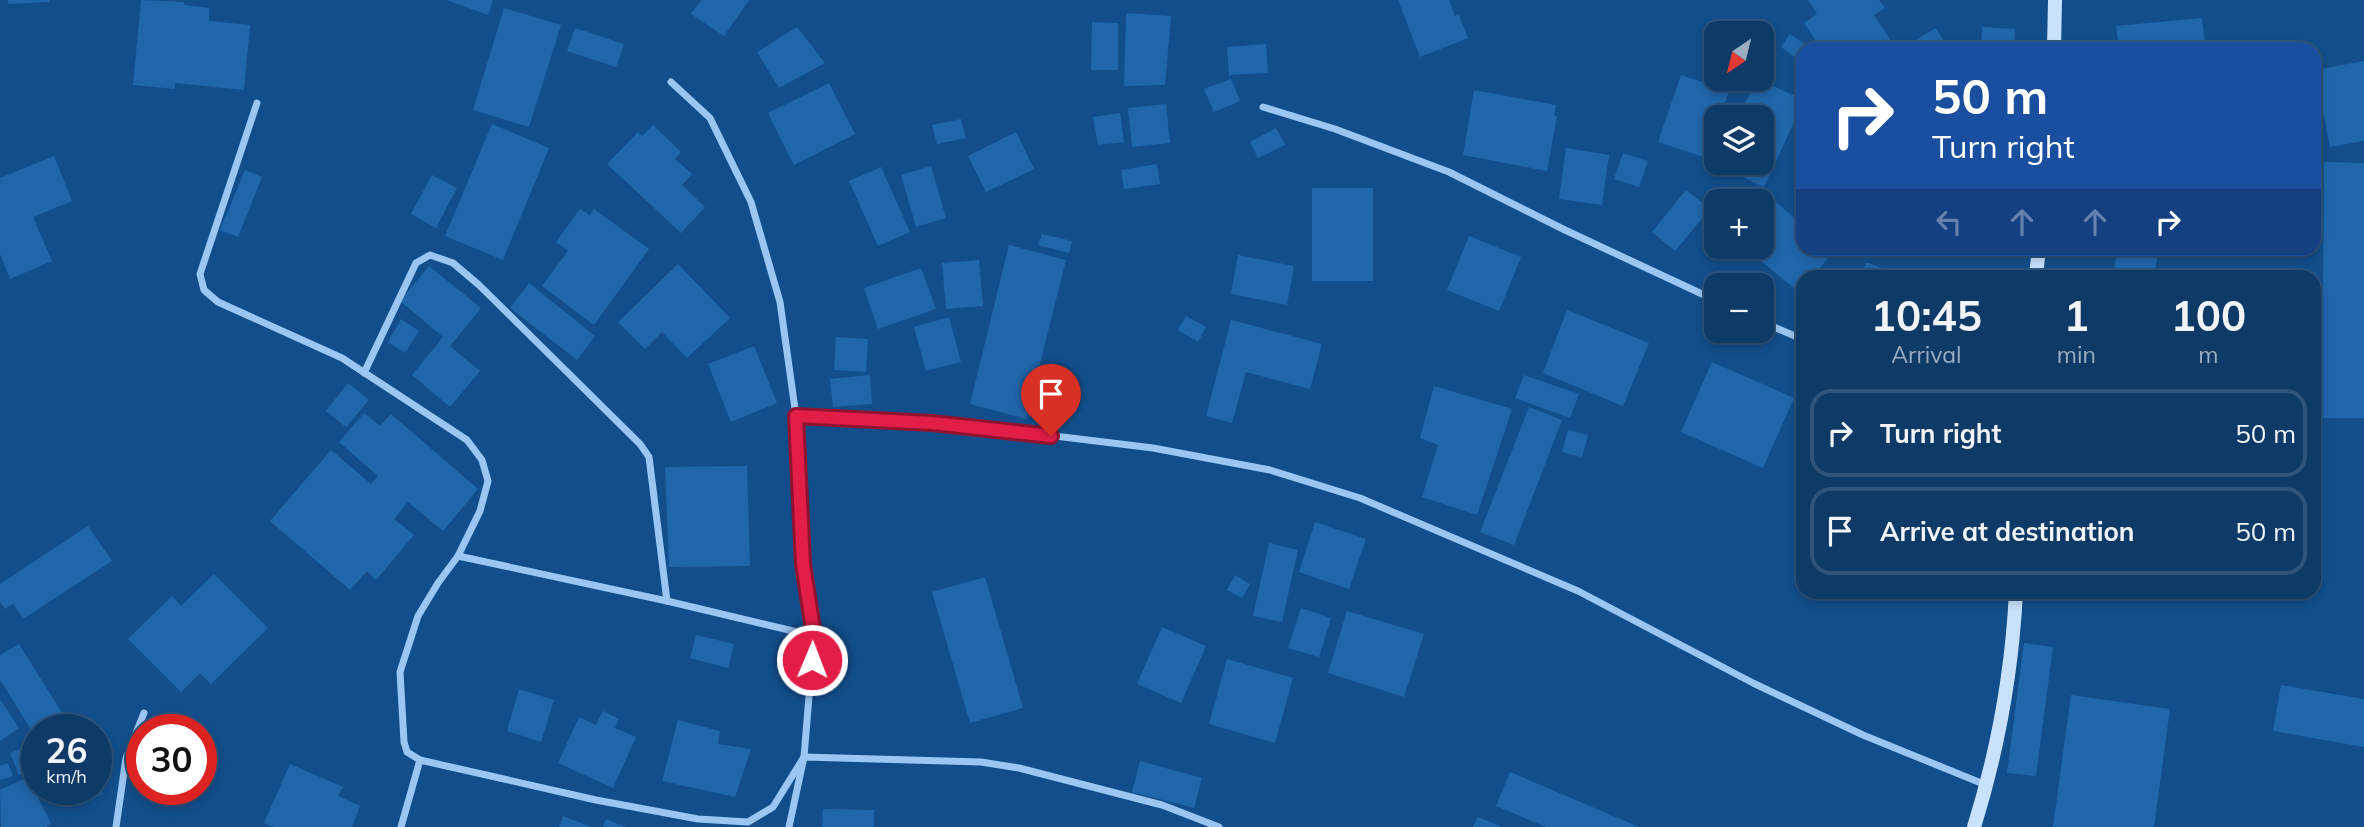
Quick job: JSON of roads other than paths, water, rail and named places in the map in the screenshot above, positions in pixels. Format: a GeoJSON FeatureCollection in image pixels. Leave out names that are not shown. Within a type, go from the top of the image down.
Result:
{"type":"FeatureCollection","features":[{"type":"Feature","properties":{"kind":"street"},"geometry":{"type":"LineString","coordinates":[[2054,42],[2055,0]]}},
{"type":"Feature","properties":{"kind":"street"},"geometry":{"type":"LineString","coordinates":[[671,82],[710,118],[751,202],[780,302],[796,416],[803,564],[814,636],[804,757],[789,827]]}},
{"type":"Feature","properties":{"kind":"street"},"geometry":{"type":"LineString","coordinates":[[257,103],[200,274],[204,290],[233,310],[342,358],[467,440],[482,460],[488,481],[480,511],[458,556],[418,616],[400,672],[404,742],[407,752],[421,760],[596,800],[698,819],[748,822],[773,807],[804,757]]}},
{"type":"Feature","properties":{"kind":"street"},"geometry":{"type":"LineString","coordinates":[[1263,107],[1335,129],[1449,172],[1599,247],[1704,295]]}},
{"type":"Feature","properties":{"kind":"street"},"geometry":{"type":"LineString","coordinates":[[364,373],[416,263],[430,256],[453,263],[479,285],[640,444],[649,457],[667,601]]}},
{"type":"Feature","properties":{"kind":"street"},"geometry":{"type":"LineString","coordinates":[[1774,327],[1796,336]]}},
{"type":"Feature","properties":{"kind":"street"},"geometry":{"type":"LineString","coordinates":[[796,416],[998,429],[1153,448],[1270,470],[1334,490],[1423,524],[1578,592],[1753,683],[1863,735],[1987,785]]}},
{"type":"Feature","properties":{"kind":"street"},"geometry":{"type":"LineString","coordinates":[[458,556],[814,636]]}},
{"type":"Feature","properties":{"kind":"street"},"geometry":{"type":"LineString","coordinates":[[1974,827],[1987,785],[2006,700],[2014,645],[2016,599]]}},
{"type":"Feature","properties":{"kind":"street"},"geometry":{"type":"LineString","coordinates":[[116,827],[126,758],[144,713]]}},
{"type":"Feature","properties":{"kind":"street"},"geometry":{"type":"LineString","coordinates":[[804,757],[981,762],[1019,768],[1162,805],[1219,827]]}},
{"type":"Feature","properties":{"kind":"street"},"geometry":{"type":"LineString","coordinates":[[401,827],[421,760]]}}]}
